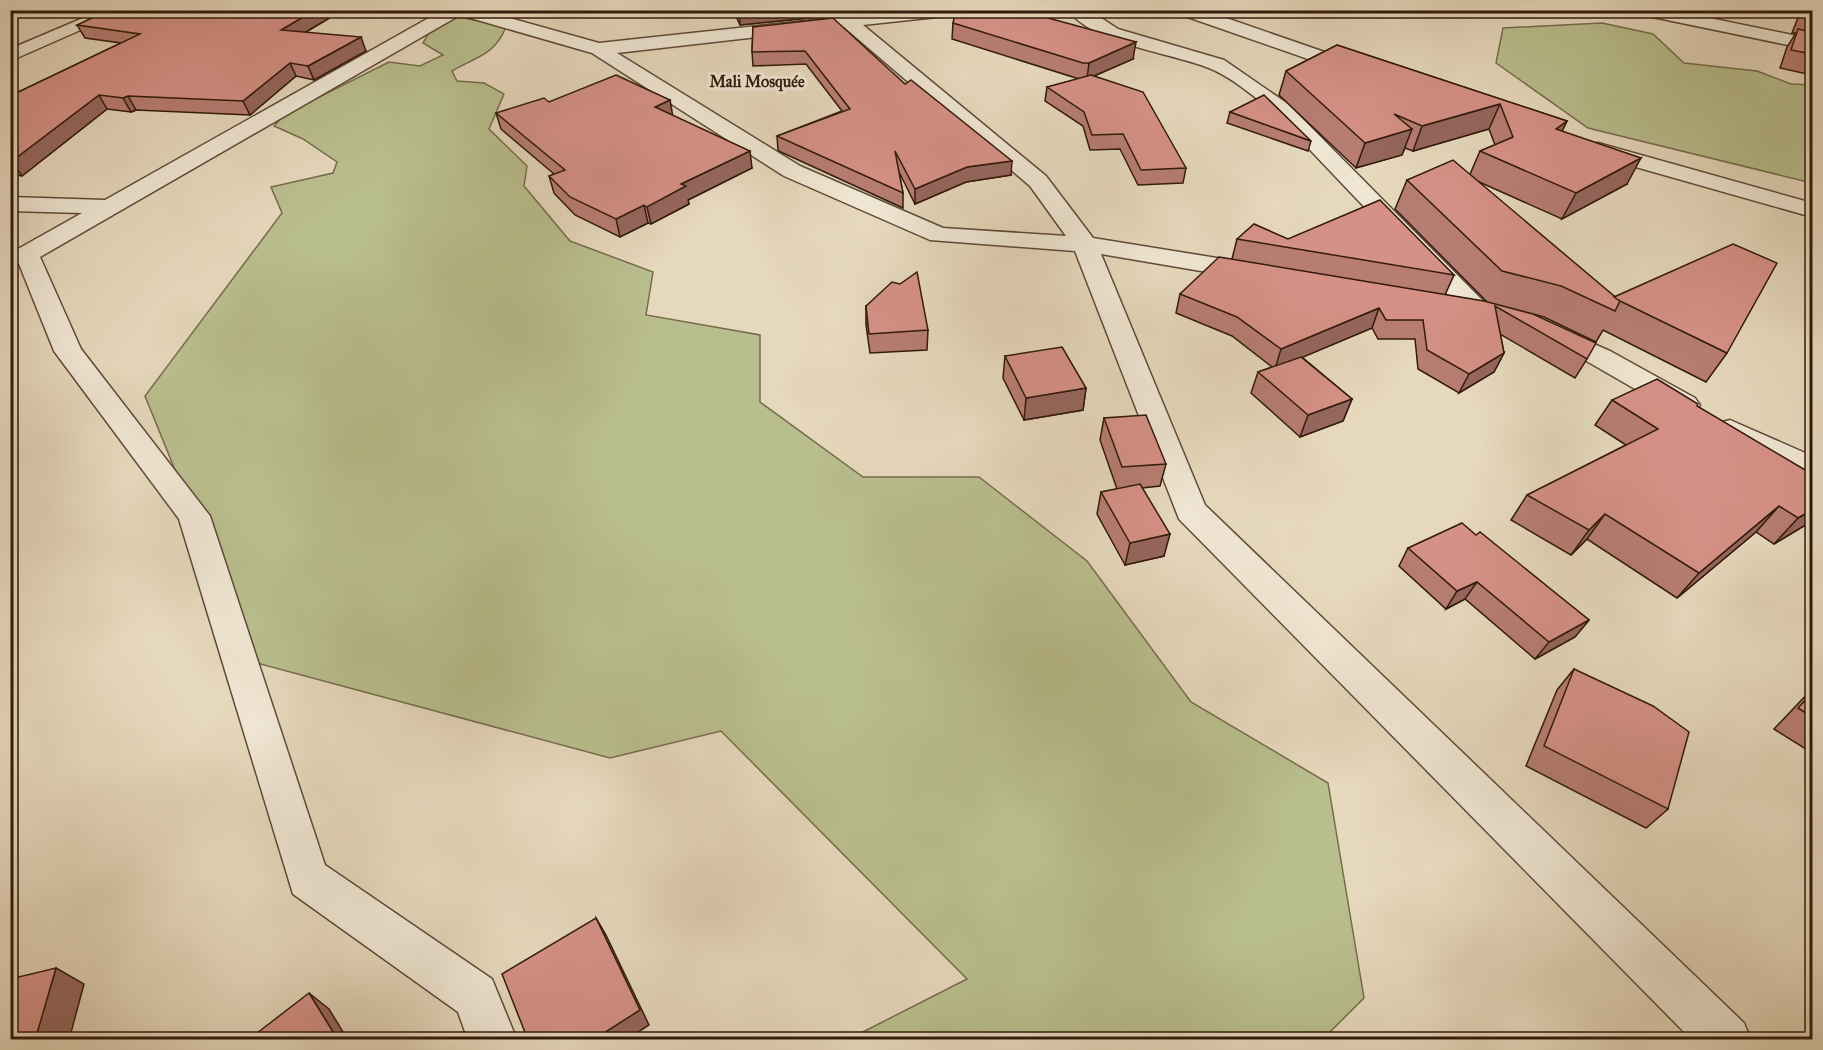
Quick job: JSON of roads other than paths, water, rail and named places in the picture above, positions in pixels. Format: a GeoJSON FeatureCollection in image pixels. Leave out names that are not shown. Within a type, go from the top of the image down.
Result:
{"type":"FeatureCollection","features":[{"type":"Feature","properties":{"kind":"street"},"geometry":{"type":"LineString","coordinates":[[10,56],[118,10]]}},
{"type":"Feature","properties":{"kind":"street"},"geometry":{"type":"LineString","coordinates":[[493,1040],[475,996],[308,879],[194,516],[68,351],[22,246],[110,207],[458,10],[599,49],[792,171],[939,235],[1085,244],[1272,275]]}},
{"type":"Feature","properties":{"kind":"street"},"geometry":{"type":"LineString","coordinates":[[599,49],[842,16],[955,10]]}},
{"type":"Feature","properties":{"kind":"street"},"geometry":{"type":"LineString","coordinates":[[1076,10],[1112,33],[1217,64],[1248,83],[1281,108],[1499,316]]}},
{"type":"Feature","properties":{"kind":"street"},"geometry":{"type":"LineString","coordinates":[[1185,10],[1377,76]]}},
{"type":"Feature","properties":{"kind":"street"},"geometry":{"type":"LineString","coordinates":[[1643,10],[1812,45]]}},
{"type":"Feature","properties":{"kind":"street"},"geometry":{"type":"LineString","coordinates":[[842,16],[1038,181],[1085,244],[1191,512],[1727,1040]]}},
{"type":"Feature","properties":{"kind":"street"},"geometry":{"type":"LineString","coordinates":[[1580,144],[1812,210]]}},
{"type":"Feature","properties":{"kind":"street"},"geometry":{"type":"LineString","coordinates":[[10,204],[110,207]]}},
{"type":"Feature","properties":{"kind":"street"},"geometry":{"type":"LineString","coordinates":[[1433,302],[1499,316],[1600,357],[1741,436],[1812,469]]}},
{"type":"Feature","properties":{"kind":"district","name":"Mali Mosquée"},"geometry":{"type":"Point","coordinates":[757,81]}}]}
